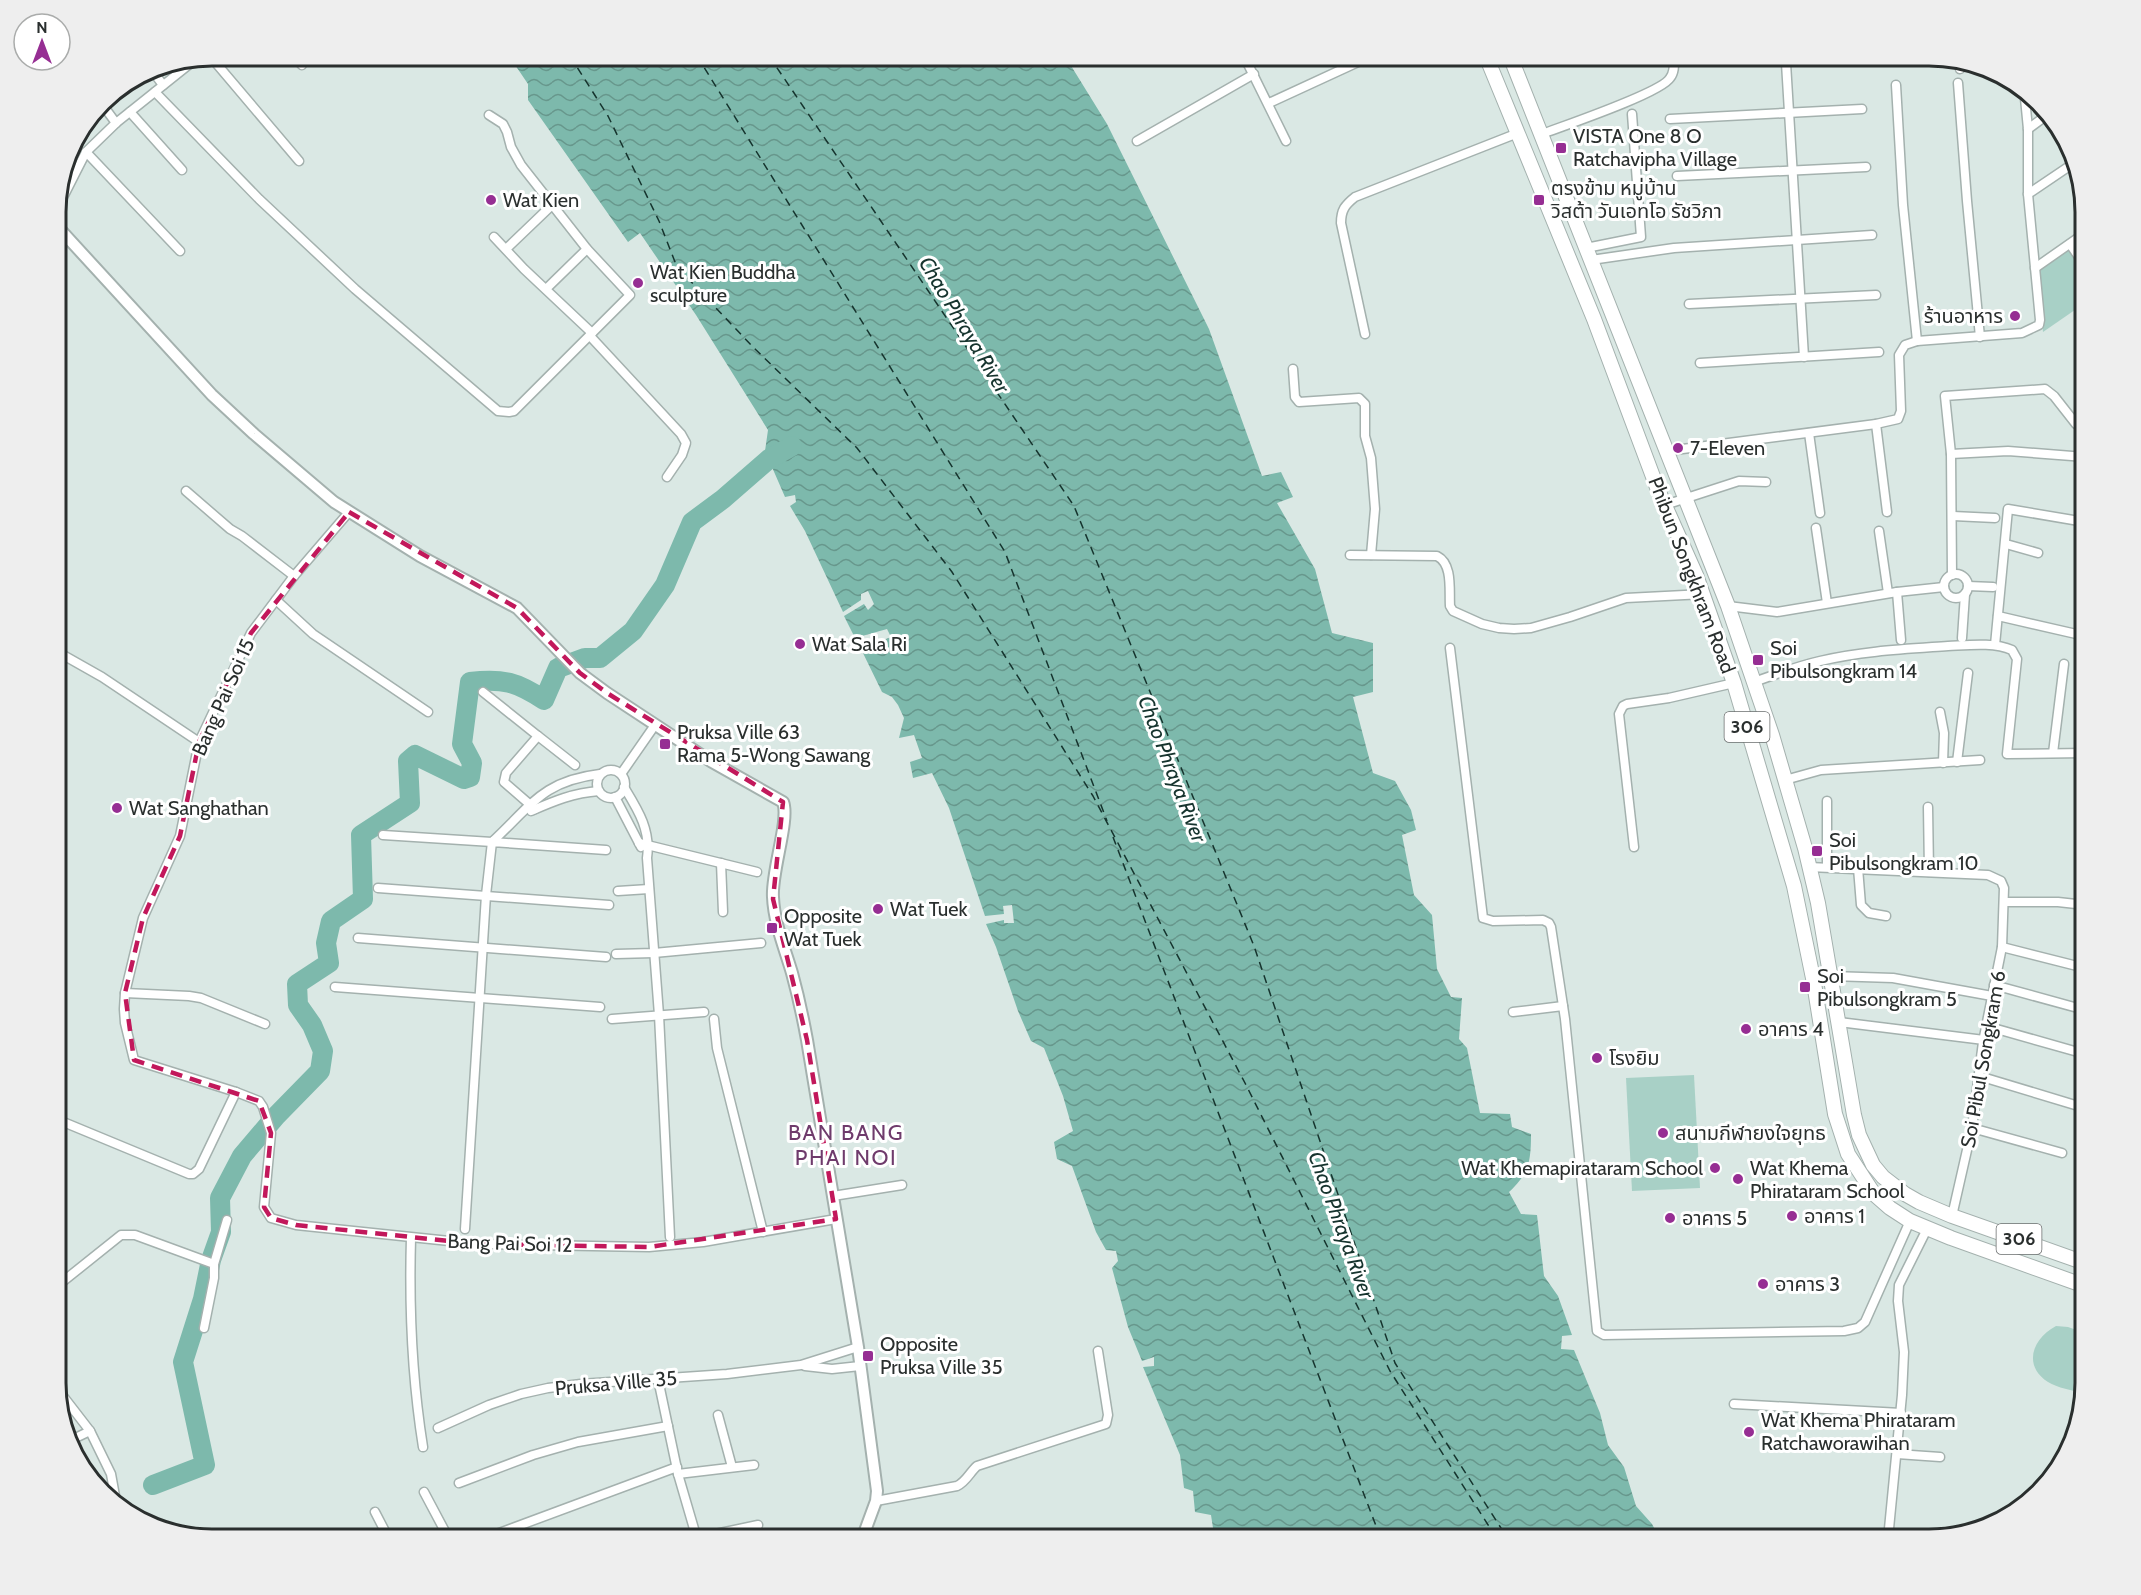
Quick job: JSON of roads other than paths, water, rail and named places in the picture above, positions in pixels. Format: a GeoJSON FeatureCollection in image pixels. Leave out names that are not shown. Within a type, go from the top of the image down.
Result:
{"type":"FeatureCollection","features":[{"type":"Feature","properties":{"kind":"main road","name":"Phibun Songkhram Road"},"geometry":{"type":"LineString","coordinates":[[1490,66],[1594,319],[1665,505],[1704,594],[1734,683],[1794,886],[1816,993],[1835,1114],[1841,1137],[1854,1166],[1874,1194],[1910,1221],[2075,1282]]}},
{"type":"Feature","properties":{"kind":"main road","name":"Phibun Songkhram Road"},"geometry":{"type":"LineString","coordinates":[[1514,66],[1686,498],[1728,606],[1754,682],[1809,867],[1859,1135],[1873,1166],[1883,1177],[1919,1203],[2075,1259]]}},
{"type":"Feature","properties":{"kind":"main road"},"geometry":{"type":"LineString","coordinates":[[1681,540],[1700,534]]}},
{"type":"Feature","properties":{"kind":"street"},"geometry":{"type":"LineString","coordinates":[[218,66],[299,161]]}},
{"type":"Feature","properties":{"kind":"street"},"geometry":{"type":"LineString","coordinates":[[1250,66],[1286,141]]}},
{"type":"Feature","properties":{"kind":"street"},"geometry":{"type":"LineString","coordinates":[[1269,103],[1349,66]]}},
{"type":"Feature","properties":{"kind":"street"},"geometry":{"type":"LineString","coordinates":[[1542,134],[1664,85],[1671,78],[1674,66]]}},
{"type":"Feature","properties":{"kind":"street"},"geometry":{"type":"LineString","coordinates":[[1786,66],[1804,357]]}},
{"type":"Feature","properties":{"kind":"street"},"geometry":{"type":"LineString","coordinates":[[69,185],[86,152],[116,123],[183,69]]}},
{"type":"Feature","properties":{"kind":"street"},"geometry":{"type":"LineString","coordinates":[[1137,141],[1254,74]]}},
{"type":"Feature","properties":{"kind":"street"},"geometry":{"type":"LineString","coordinates":[[157,77],[163,85]]}},
{"type":"Feature","properties":{"kind":"street"},"geometry":{"type":"LineString","coordinates":[[1958,83],[1980,337]]}},
{"type":"Feature","properties":{"kind":"street"},"geometry":{"type":"LineString","coordinates":[[1896,85],[1904,205],[1917,341]]}},
{"type":"Feature","properties":{"kind":"street"},"geometry":{"type":"LineString","coordinates":[[155,92],[259,199],[355,289],[498,411],[509,412],[514,411],[630,295],[587,249],[552,205],[518,160],[503,124],[489,115]]}},
{"type":"Feature","properties":{"kind":"street"},"geometry":{"type":"LineString","coordinates":[[1667,451],[1876,424],[1898,419],[1900,416],[1899,355],[1905,345],[1917,341],[2022,333],[2039,325],[2028,194],[2028,129],[2025,103]]}},
{"type":"Feature","properties":{"kind":"street"},"geometry":{"type":"LineString","coordinates":[[1670,119],[1862,109]]}},
{"type":"Feature","properties":{"kind":"street"},"geometry":{"type":"LineString","coordinates":[[107,111],[116,123]]}},
{"type":"Feature","properties":{"kind":"street"},"geometry":{"type":"LineString","coordinates":[[130,112],[182,170]]}},
{"type":"Feature","properties":{"kind":"street"},"geometry":{"type":"LineString","coordinates":[[1589,254],[1641,237],[1632,114]]}},
{"type":"Feature","properties":{"kind":"street"},"geometry":{"type":"LineString","coordinates":[[2028,129],[2041,119]]}},
{"type":"Feature","properties":{"kind":"street"},"geometry":{"type":"LineString","coordinates":[[1365,334],[1341,223],[1341,212],[1346,204],[1355,197],[1518,133]]}},
{"type":"Feature","properties":{"kind":"street"},"geometry":{"type":"LineString","coordinates":[[86,152],[180,250]]}},
{"type":"Feature","properties":{"kind":"street"},"geometry":{"type":"LineString","coordinates":[[1677,177],[1866,167]]}},
{"type":"Feature","properties":{"kind":"street"},"geometry":{"type":"LineString","coordinates":[[2028,194],[2068,167]]}},
{"type":"Feature","properties":{"kind":"street"},"geometry":{"type":"LineString","coordinates":[[506,249],[552,205]]}},
{"type":"Feature","properties":{"kind":"street"},"geometry":{"type":"LineString","coordinates":[[1589,254],[1872,235]]}},
{"type":"Feature","properties":{"kind":"street"},"geometry":{"type":"LineString","coordinates":[[66,236],[212,395],[334,502],[420,556],[517,608],[580,673],[712,762],[780,800],[785,808],[774,871],[772,899],[804,1021],[858,1347],[876,1482],[876,1501],[866,1529]]}},
{"type":"Feature","properties":{"kind":"street"},"geometry":{"type":"LineString","coordinates":[[494,237],[591,334],[681,434],[686,443],[682,455],[667,477]]}},
{"type":"Feature","properties":{"kind":"street"},"geometry":{"type":"LineString","coordinates":[[2036,268],[2075,240]]}},
{"type":"Feature","properties":{"kind":"street"},"geometry":{"type":"LineString","coordinates":[[2070,244],[2075,251]]}},
{"type":"Feature","properties":{"kind":"street"},"geometry":{"type":"LineString","coordinates":[[546,289],[587,249]]}},
{"type":"Feature","properties":{"kind":"street"},"geometry":{"type":"LineString","coordinates":[[1689,304],[1876,295]]}},
{"type":"Feature","properties":{"kind":"street"},"geometry":{"type":"LineString","coordinates":[[1700,363],[1879,352]]}},
{"type":"Feature","properties":{"kind":"street"},"geometry":{"type":"LineString","coordinates":[[1293,369],[1295,397],[1299,402],[1359,398],[1365,404],[1365,436],[1371,458],[1375,509],[1371,555]]}},
{"type":"Feature","properties":{"kind":"street"},"geometry":{"type":"LineString","coordinates":[[1952,575],[1952,454],[1945,396],[2045,390],[2054,396],[2075,423]]}},
{"type":"Feature","properties":{"kind":"street"},"geometry":{"type":"LineString","coordinates":[[1876,424],[1887,512]]}},
{"type":"Feature","properties":{"kind":"street"},"geometry":{"type":"LineString","coordinates":[[1809,433],[1820,513]]}},
{"type":"Feature","properties":{"kind":"street"},"geometry":{"type":"LineString","coordinates":[[1952,454],[2008,451],[2075,456]]}},
{"type":"Feature","properties":{"kind":"street"},"geometry":{"type":"LineString","coordinates":[[1665,505],[1739,481],[1766,482]]}},
{"type":"Feature","properties":{"kind":"street"},"geometry":{"type":"LineString","coordinates":[[186,491],[230,529],[294,576]]}},
{"type":"Feature","properties":{"kind":"street"},"geometry":{"type":"LineString","coordinates":[[1995,645],[2008,509],[2075,520]]}},
{"type":"Feature","properties":{"kind":"street","name":"Bang Pai Soi 15"},"geometry":{"type":"LineString","coordinates":[[271,1133],[263,1107],[252,1097],[134,1060],[125,1023],[125,993],[143,918],[180,836],[199,742],[243,647],[294,576],[349,512]]}},
{"type":"Feature","properties":{"kind":"street"},"geometry":{"type":"LineString","coordinates":[[1953,516],[1995,518]]}},
{"type":"Feature","properties":{"kind":"street"},"geometry":{"type":"LineString","coordinates":[[1816,528],[1827,603]]}},
{"type":"Feature","properties":{"kind":"street"},"geometry":{"type":"LineString","coordinates":[[1879,531],[1901,640]]}},
{"type":"Feature","properties":{"kind":"street"},"geometry":{"type":"LineString","coordinates":[[2006,544],[2038,553]]}},
{"type":"Feature","properties":{"kind":"street"},"geometry":{"type":"LineString","coordinates":[[1350,555],[1437,556],[1447,565],[1450,606],[1453,611],[1482,624],[1499,628],[1532,628],[1626,598],[1704,594]]}},
{"type":"Feature","properties":{"kind":"street"},"geometry":{"type":"LineString","coordinates":[[1962,638],[1966,590],[1966,580],[1961,576],[1952,575],[1947,578],[1944,587],[1950,597],[1958,598],[1966,590],[1993,586]]}},
{"type":"Feature","properties":{"kind":"street"},"geometry":{"type":"LineString","coordinates":[[1728,606],[1777,612],[1944,587]]}},
{"type":"Feature","properties":{"kind":"street"},"geometry":{"type":"LineString","coordinates":[[276,600],[313,634],[428,712]]}},
{"type":"Feature","properties":{"kind":"street"},"geometry":{"type":"LineString","coordinates":[[1998,616],[2075,634]]}},
{"type":"Feature","properties":{"kind":"street"},"geometry":{"type":"LineString","coordinates":[[1754,682],[1796,667],[1834,658],[1904,649],[1995,645],[2013,650],[2017,659],[2007,754],[2075,753]]}},
{"type":"Feature","properties":{"kind":"street"},"geometry":{"type":"LineString","coordinates":[[1450,648],[1483,918],[1493,921],[1544,920],[1549,923],[1563,1006],[1597,1331],[1604,1335],[1844,1331],[1858,1328],[1865,1322],[1910,1221]]}},
{"type":"Feature","properties":{"kind":"street"},"geometry":{"type":"LineString","coordinates":[[66,657],[102,677],[199,742]]}},
{"type":"Feature","properties":{"kind":"street"},"geometry":{"type":"LineString","coordinates":[[2053,753],[2064,664]]}},
{"type":"Feature","properties":{"kind":"street"},"geometry":{"type":"LineString","coordinates":[[1957,762],[1968,673]]}},
{"type":"Feature","properties":{"kind":"street"},"geometry":{"type":"LineString","coordinates":[[1634,848],[1618,714],[1620,710],[1627,704],[1670,698],[1734,683]]}},
{"type":"Feature","properties":{"kind":"street"},"geometry":{"type":"LineString","coordinates":[[483,692],[575,765]]}},
{"type":"Feature","properties":{"kind":"street"},"geometry":{"type":"LineString","coordinates":[[1940,712],[1944,734],[1943,763]]}},
{"type":"Feature","properties":{"kind":"street"},"geometry":{"type":"LineString","coordinates":[[621,774],[655,725]]}},
{"type":"Feature","properties":{"kind":"street"},"geometry":{"type":"LineString","coordinates":[[532,806],[507,786],[505,778],[506,773],[538,736]]}},
{"type":"Feature","properties":{"kind":"street"},"geometry":{"type":"LineString","coordinates":[[1785,780],[1810,772],[1835,768],[1980,760]]}},
{"type":"Feature","properties":{"kind":"street"},"geometry":{"type":"LineString","coordinates":[[465,1229],[486,895],[492,842],[552,787],[610,770],[621,774],[624,778],[624,787],[641,815],[649,844],[647,858],[659,1016],[670,1237]]}},
{"type":"Feature","properties":{"kind":"street"},"geometry":{"type":"LineString","coordinates":[[599,791],[597,779],[600,774]]}},
{"type":"Feature","properties":{"kind":"street"},"geometry":{"type":"LineString","coordinates":[[532,806],[581,792],[599,791],[609,798],[615,797],[624,787]]}},
{"type":"Feature","properties":{"kind":"street"},"geometry":{"type":"LineString","coordinates":[[615,797],[647,858]]}},
{"type":"Feature","properties":{"kind":"street"},"geometry":{"type":"LineString","coordinates":[[1827,801],[1827,867]]}},
{"type":"Feature","properties":{"kind":"street"},"geometry":{"type":"LineString","coordinates":[[1928,807],[1929,872]]}},
{"type":"Feature","properties":{"kind":"street"},"geometry":{"type":"LineString","coordinates":[[384,835],[606,850]]}},
{"type":"Feature","properties":{"kind":"street"},"geometry":{"type":"LineString","coordinates":[[639,843],[757,872]]}},
{"type":"Feature","properties":{"kind":"street"},"geometry":{"type":"LineString","coordinates":[[721,863],[723,912]]}},
{"type":"Feature","properties":{"kind":"street"},"geometry":{"type":"LineString","coordinates":[[1809,867],[1988,875],[1996,878],[2004,888],[2005,902],[2075,904]]}},
{"type":"Feature","properties":{"kind":"street"},"geometry":{"type":"LineString","coordinates":[[1858,868],[1861,905],[1869,912],[1886,916]]}},
{"type":"Feature","properties":{"kind":"street"},"geometry":{"type":"LineString","coordinates":[[378,888],[609,905]]}},
{"type":"Feature","properties":{"kind":"street"},"geometry":{"type":"LineString","coordinates":[[618,891],[650,889]]}},
{"type":"Feature","properties":{"kind":"street","name":"Soi Pibul Songkram 6"},"geometry":{"type":"LineString","coordinates":[[1952,1216],[1972,1128],[1986,1026],[2002,947],[2005,902]]}},
{"type":"Feature","properties":{"kind":"street"},"geometry":{"type":"LineString","coordinates":[[358,938],[606,957]]}},
{"type":"Feature","properties":{"kind":"street"},"geometry":{"type":"LineString","coordinates":[[616,954],[654,953],[761,943]]}},
{"type":"Feature","properties":{"kind":"street"},"geometry":{"type":"LineString","coordinates":[[2002,947],[2075,965]]}},
{"type":"Feature","properties":{"kind":"street"},"geometry":{"type":"LineString","coordinates":[[1831,976],[1893,978],[1992,996]]}},
{"type":"Feature","properties":{"kind":"street"},"geometry":{"type":"LineString","coordinates":[[1994,985],[2075,1007]]}},
{"type":"Feature","properties":{"kind":"street"},"geometry":{"type":"LineString","coordinates":[[335,987],[600,1007]]}},
{"type":"Feature","properties":{"kind":"street"},"geometry":{"type":"LineString","coordinates":[[125,993],[201,998],[266,1024]]}},
{"type":"Feature","properties":{"kind":"street"},"geometry":{"type":"LineString","coordinates":[[1513,1012],[1563,1006]]}},
{"type":"Feature","properties":{"kind":"street"},"geometry":{"type":"LineString","coordinates":[[612,1019],[704,1012]]}},
{"type":"Feature","properties":{"kind":"street"},"geometry":{"type":"LineString","coordinates":[[714,1019],[717,1048],[763,1232]]}},
{"type":"Feature","properties":{"kind":"street"},"geometry":{"type":"LineString","coordinates":[[1839,1022],[1984,1040]]}},
{"type":"Feature","properties":{"kind":"street"},"geometry":{"type":"LineString","coordinates":[[1986,1026],[2075,1051]]}},
{"type":"Feature","properties":{"kind":"street"},"geometry":{"type":"LineString","coordinates":[[1979,1076],[2075,1105]]}},
{"type":"Feature","properties":{"kind":"street"},"geometry":{"type":"LineString","coordinates":[[66,1123],[193,1174],[199,1169],[236,1092]]}},
{"type":"Feature","properties":{"kind":"street"},"geometry":{"type":"LineString","coordinates":[[1972,1128],[2062,1153]]}},
{"type":"Feature","properties":{"kind":"street","name":"Bang Pai Soi 12"},"geometry":{"type":"LineString","coordinates":[[271,1133],[264,1207],[271,1218],[296,1225],[478,1244],[649,1248],[703,1242],[836,1219]]}},
{"type":"Feature","properties":{"kind":"street"},"geometry":{"type":"LineString","coordinates":[[833,1196],[902,1185]]}},
{"type":"Feature","properties":{"kind":"street"},"geometry":{"type":"LineString","coordinates":[[204,1328],[214,1278],[213,1263],[227,1220]]}},
{"type":"Feature","properties":{"kind":"street"},"geometry":{"type":"LineString","coordinates":[[1889,1529],[1901,1413],[1904,1352],[1898,1290],[1902,1275],[1927,1229]]}},
{"type":"Feature","properties":{"kind":"street"},"geometry":{"type":"LineString","coordinates":[[66,1279],[121,1235],[126,1234],[213,1263]]}},
{"type":"Feature","properties":{"kind":"street"},"geometry":{"type":"LineString","coordinates":[[411,1238],[412,1325],[423,1447]]}},
{"type":"Feature","properties":{"kind":"street"},"geometry":{"type":"LineString","coordinates":[[1879,1293],[1898,1290]]}},
{"type":"Feature","properties":{"kind":"street","name":"Pruksa Ville 35"},"geometry":{"type":"LineString","coordinates":[[438,1428],[489,1405],[521,1394],[581,1384],[727,1374],[801,1365],[858,1347]]}},
{"type":"Feature","properties":{"kind":"street"},"geometry":{"type":"LineString","coordinates":[[876,1501],[957,1486],[963,1483],[977,1466],[1106,1424],[1108,1415],[1098,1352]]}},
{"type":"Feature","properties":{"kind":"street","name":"Pruksa Ville 35"},"geometry":{"type":"LineString","coordinates":[[801,1365],[832,1369],[860,1366]]}},
{"type":"Feature","properties":{"kind":"street"},"geometry":{"type":"LineString","coordinates":[[658,1379],[693,1529]]}},
{"type":"Feature","properties":{"kind":"street"},"geometry":{"type":"LineString","coordinates":[[68,1402],[90,1431],[111,1474],[114,1491]]}},
{"type":"Feature","properties":{"kind":"street"},"geometry":{"type":"LineString","coordinates":[[1734,1404],[1901,1413]]}},
{"type":"Feature","properties":{"kind":"street"},"geometry":{"type":"LineString","coordinates":[[718,1415],[732,1467]]}},
{"type":"Feature","properties":{"kind":"street"},"geometry":{"type":"LineString","coordinates":[[459,1483],[533,1455],[578,1442],[668,1426]]}},
{"type":"Feature","properties":{"kind":"street"},"geometry":{"type":"LineString","coordinates":[[76,1437],[90,1431]]}},
{"type":"Feature","properties":{"kind":"street"},"geometry":{"type":"LineString","coordinates":[[1897,1454],[1940,1457]]}},
{"type":"Feature","properties":{"kind":"street"},"geometry":{"type":"LineString","coordinates":[[511,1529],[678,1470],[754,1466]]}},
{"type":"Feature","properties":{"kind":"street"},"geometry":{"type":"LineString","coordinates":[[424,1492],[444,1529]]}},
{"type":"Feature","properties":{"kind":"street"},"geometry":{"type":"LineString","coordinates":[[375,1512],[384,1529]]}},
{"type":"Feature","properties":{"kind":"street"},"geometry":{"type":"LineString","coordinates":[[740,1529],[758,1525]]}},
{"type":"Feature","properties":{"kind":"water","name":"Chao Phraya River"},"geometry":{"type":"Polygon","coordinates":[[[516,66],[1071,66],[1107,124],[1209,329],[1262,476],[1281,472],[1293,497],[1277,503],[1315,569],[1332,633],[1373,643],[1373,692],[1353,697],[1373,773],[1395,781],[1411,810],[1416,830],[1402,835],[1414,895],[1432,915],[1437,969],[1451,997],[1462,998],[1459,1039],[1467,1048],[1480,1113],[1510,1114],[1512,1127],[1531,1134],[1528,1166],[1521,1179],[1509,1192],[1521,1214],[1537,1215],[1544,1276],[1558,1296],[1572,1335],[1562,1336],[1561,1349],[1574,1350],[1600,1413],[1608,1445],[1624,1467],[1636,1506],[1655,1529],[1212,1529],[1211,1515],[1195,1512],[1193,1491],[1184,1488],[1180,1455],[1143,1367],[1154,1366],[1154,1357],[1142,1361],[1128,1327],[1112,1268],[1118,1261],[1116,1251],[1106,1250],[1096,1232],[1072,1166],[1057,1159],[1054,1142],[1073,1131],[1063,1096],[1044,1048],[1031,1041],[986,924],[1004,920],[1004,923],[1014,923],[1012,905],[1003,906],[1004,914],[985,916],[949,808],[932,773],[913,778],[910,762],[922,758],[914,735],[899,738],[904,718],[892,697],[882,692],[861,649],[891,637],[887,629],[855,638],[844,616],[864,604],[868,610],[874,604],[868,591],[861,594],[861,600],[843,612],[805,531],[790,506],[796,502],[795,495],[785,497],[765,451],[768,430],[696,315],[640,233],[628,242],[528,100],[528,84],[516,66]]]}},
{"type":"Feature","properties":{"kind":"waterway"},"geometry":{"type":"LineString","coordinates":[[153,1485],[205,1465],[183,1362],[221,1232],[220,1198],[242,1156],[276,1116],[320,1071],[323,1051],[312,1025],[298,1005],[297,984],[329,963],[326,943],[331,921],[363,899],[361,835],[410,803],[408,761],[415,755],[464,779],[470,777],[472,763],[462,744],[470,682],[501,681],[517,685],[544,700],[558,668],[585,658],[600,658],[633,631],[665,585],[692,522],[723,499],[769,459],[792,446]]}},
{"type":"Feature","properties":{"kind":"place","name":"VISTA One 8 O Ratchavipha Village"},"geometry":{"type":"Point","coordinates":[1561,148]}},
{"type":"Feature","properties":{"kind":"place","name":"Wat Kien"},"geometry":{"type":"Point","coordinates":[491,200]}},
{"type":"Feature","properties":{"kind":"place","name":"ตรงข้าม หมู่บ้าน วิสต้า วันเอทโอ รัชวิภา"},"geometry":{"type":"Point","coordinates":[1539,200]}},
{"type":"Feature","properties":{"kind":"place","name":"Wat Kien Buddha sculpture"},"geometry":{"type":"Point","coordinates":[638,283]}},
{"type":"Feature","properties":{"kind":"place","name":"ร้านอาหาร"},"geometry":{"type":"Point","coordinates":[2015,316]}},
{"type":"Feature","properties":{"kind":"place","name":"7-Eleven"},"geometry":{"type":"Point","coordinates":[1678,448]}},
{"type":"Feature","properties":{"kind":"place","name":"Wat Sala Ri"},"geometry":{"type":"Point","coordinates":[800,644]}},
{"type":"Feature","properties":{"kind":"place","name":"Soi Pibulsongkram 14"},"geometry":{"type":"Point","coordinates":[1758,660]}},
{"type":"Feature","properties":{"kind":"place","name":"Pruksa Ville 63 Rama 5-Wong Sawang"},"geometry":{"type":"Point","coordinates":[665,744]}},
{"type":"Feature","properties":{"kind":"place","name":"Wat Sanghathan"},"geometry":{"type":"Point","coordinates":[117,808]}},
{"type":"Feature","properties":{"kind":"place","name":"Soi Pibulsongkram 10"},"geometry":{"type":"Point","coordinates":[1817,851]}},
{"type":"Feature","properties":{"kind":"place","name":"Wat Tuek"},"geometry":{"type":"Point","coordinates":[878,909]}},
{"type":"Feature","properties":{"kind":"place","name":"Opposite Wat Tuek"},"geometry":{"type":"Point","coordinates":[772,928]}},
{"type":"Feature","properties":{"kind":"place","name":"Soi Pibulsongkram 5"},"geometry":{"type":"Point","coordinates":[1805,987]}},
{"type":"Feature","properties":{"kind":"place","name":"อาคาร 4"},"geometry":{"type":"Point","coordinates":[1746,1029]}},
{"type":"Feature","properties":{"kind":"place","name":"โรงยิม"},"geometry":{"type":"Point","coordinates":[1597,1058]}},
{"type":"Feature","properties":{"kind":"place","name":"สนามกีฬายงใจยุทธ"},"geometry":{"type":"Point","coordinates":[1663,1133]}},
{"type":"Feature","properties":{"kind":"place","name":"Wat Khemapirataram School"},"geometry":{"type":"Point","coordinates":[1715,1168]}},
{"type":"Feature","properties":{"kind":"place","name":"Wat Khema Phirataram School"},"geometry":{"type":"Point","coordinates":[1738,1179]}},
{"type":"Feature","properties":{"kind":"place","name":"อาคาร 1"},"geometry":{"type":"Point","coordinates":[1792,1216]}},
{"type":"Feature","properties":{"kind":"place","name":"อาคาร 5"},"geometry":{"type":"Point","coordinates":[1670,1218]}},
{"type":"Feature","properties":{"kind":"place","name":"อาคาร 3"},"geometry":{"type":"Point","coordinates":[1763,1284]}},
{"type":"Feature","properties":{"kind":"place","name":"Opposite Pruksa Ville 35"},"geometry":{"type":"Point","coordinates":[868,1356]}},
{"type":"Feature","properties":{"kind":"place","name":"Wat Khema Phirataram Ratchaworawihan"},"geometry":{"type":"Point","coordinates":[1749,1432]}},
{"type":"Feature","properties":{"kind":"district","name":"BAN BANG PHAI NOI"},"geometry":{"type":"Point","coordinates":[846,1144]}}]}
